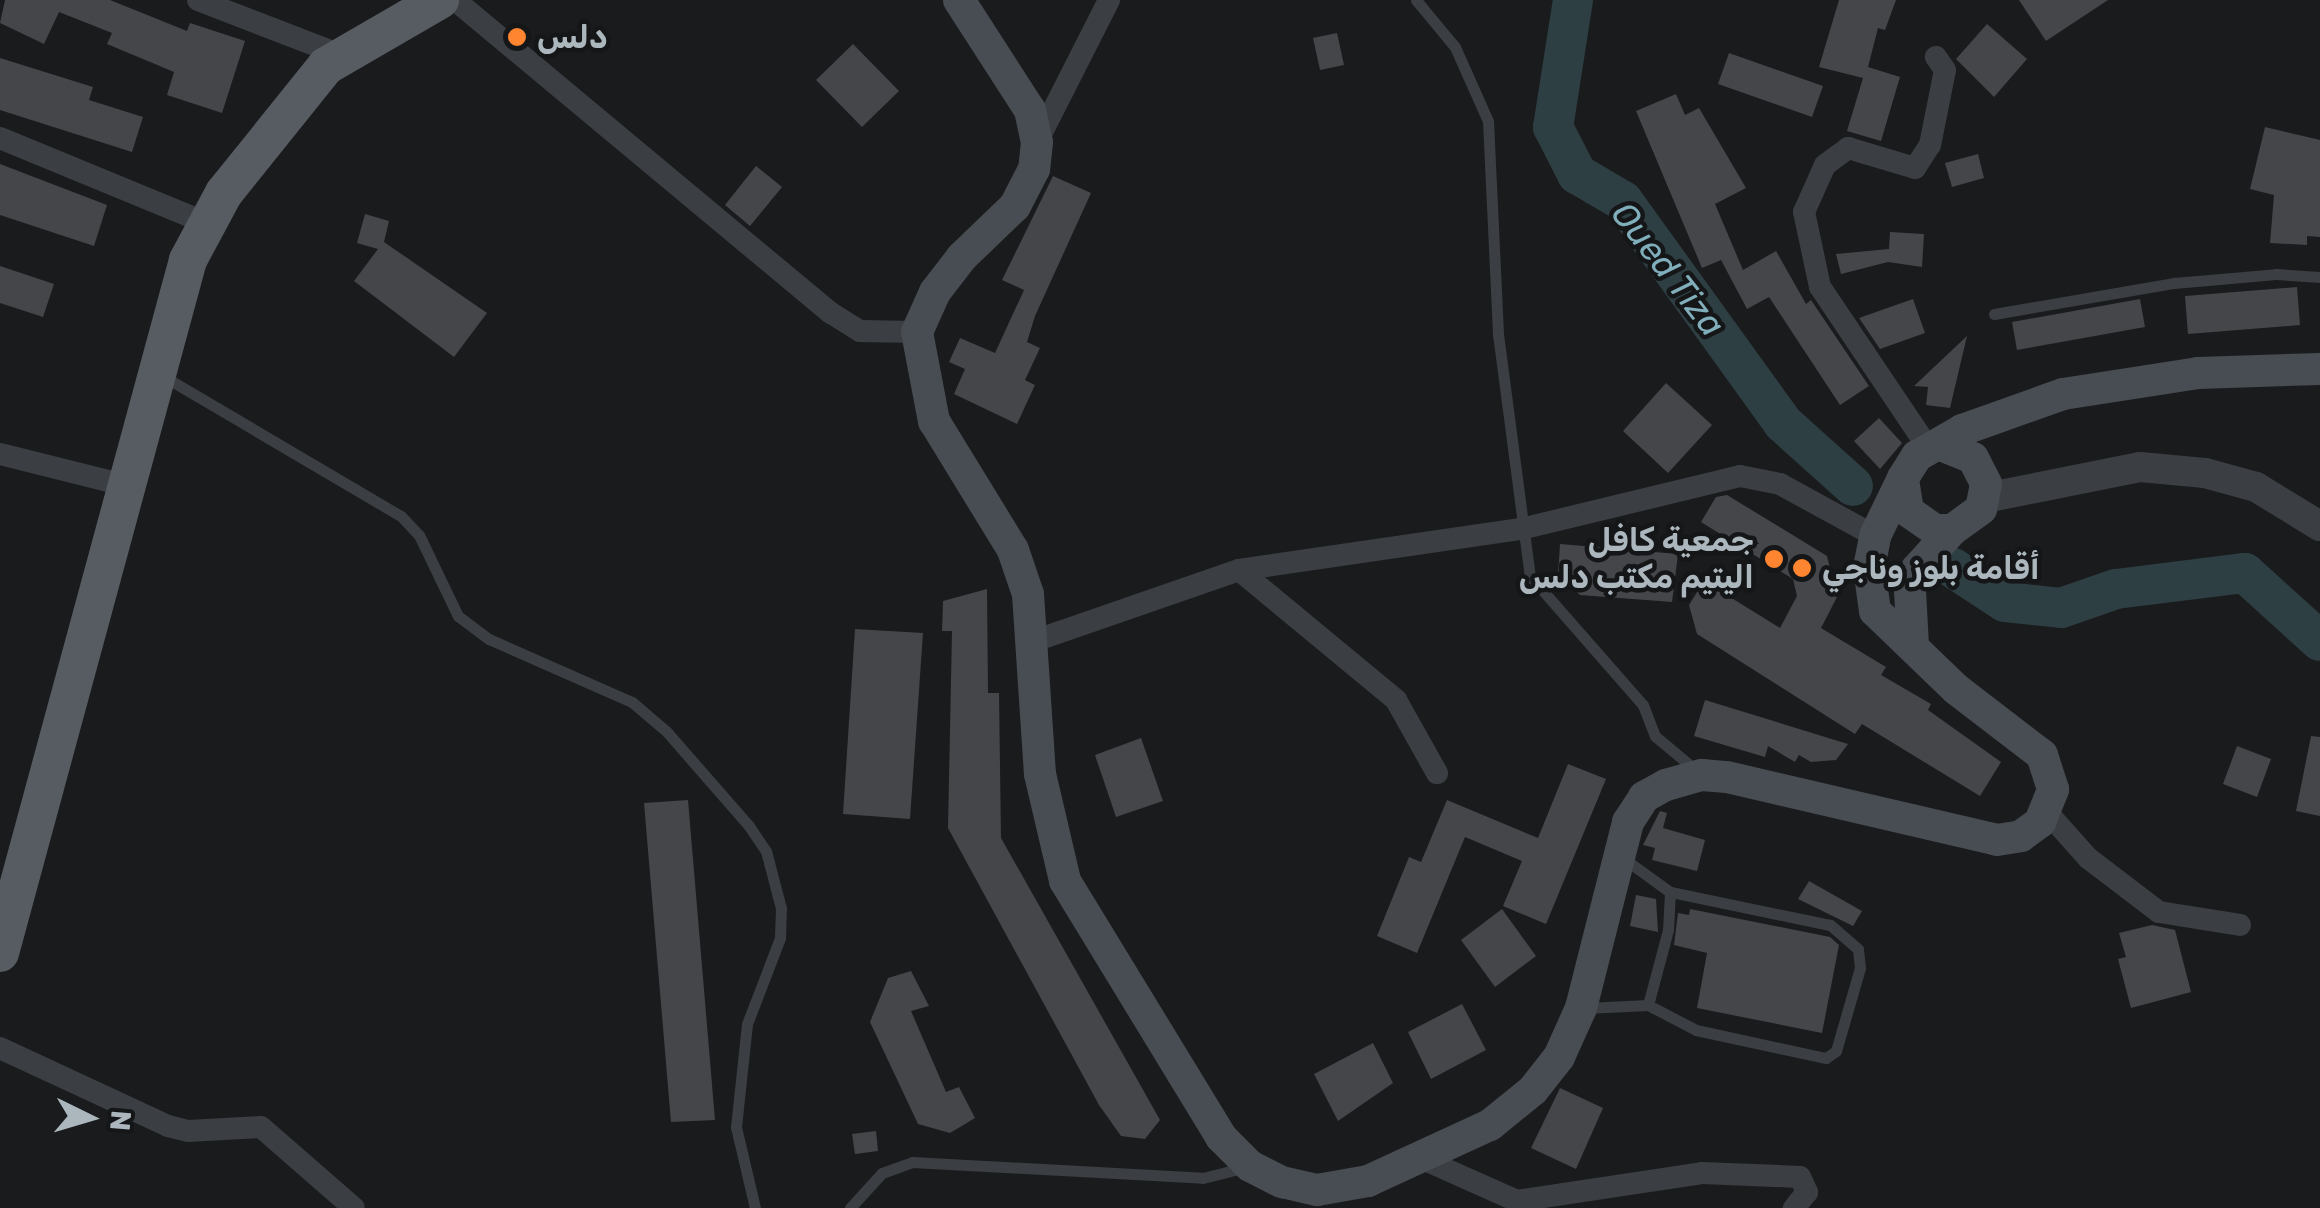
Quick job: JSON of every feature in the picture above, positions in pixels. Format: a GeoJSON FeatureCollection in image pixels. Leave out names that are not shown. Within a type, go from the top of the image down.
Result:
{"type":"FeatureCollection","features":[{"type":"Feature","properties":{"kind":"main road"},"geometry":{"type":"LineString","coordinates":[[0,954],[62,738],[124,485],[188,260],[206,223],[282,116],[343,56],[440,0]]}},
{"type":"Feature","properties":{"kind":"main road"},"geometry":{"type":"LineString","coordinates":[[960,0],[1030,110],[1037,142],[1034,169],[1015,206],[953,269],[917,332],[934,420],[1014,550],[1034,641],[1040,774],[1065,881],[1221,1137],[1250,1166],[1317,1190],[1425,1160],[1490,1125],[1533,1090],[1559,1057],[1581,1008],[1618,855],[1644,797],[1702,775],[1998,840],[2021,836],[2047,812],[2053,789],[2042,755],[1875,611],[1869,568],[1875,536],[1902,478],[1936,448],[1962,430],[2063,394],[2198,373],[2320,369]]}},
{"type":"Feature","properties":{"kind":"main road"},"geometry":{"type":"LineString","coordinates":[[1912,646],[1910,590],[1916,570],[1952,530],[1974,519],[1984,484],[1985,442],[2000,417]]}},
{"type":"Feature","properties":{"kind":"main road"},"geometry":{"type":"LineString","coordinates":[[1936,448],[1973,458],[1984,484]]}},
{"type":"Feature","properties":{"kind":"main road"},"geometry":{"type":"LineString","coordinates":[[1902,478],[1908,511],[1935,530],[1952,530]]}},
{"type":"Feature","properties":{"kind":"street"},"geometry":{"type":"LineString","coordinates":[[198,0],[343,56]]}},
{"type":"Feature","properties":{"kind":"street"},"geometry":{"type":"LineString","coordinates":[[455,0],[831,313],[860,331],[917,332]]}},
{"type":"Feature","properties":{"kind":"street"},"geometry":{"type":"LineString","coordinates":[[1037,142],[1109,0]]}},
{"type":"Feature","properties":{"kind":"street"},"geometry":{"type":"LineString","coordinates":[[1936,57],[1945,70],[1930,145],[1915,168],[1848,148],[1825,165],[1804,212],[1820,287],[1936,448]]}},
{"type":"Feature","properties":{"kind":"street"},"geometry":{"type":"LineString","coordinates":[[0,138],[206,223]]}},
{"type":"Feature","properties":{"kind":"street"},"geometry":{"type":"LineString","coordinates":[[0,454],[124,485]]}},
{"type":"Feature","properties":{"kind":"street"},"geometry":{"type":"LineString","coordinates":[[1984,484],[2140,468],[2205,473],[2256,487],[2320,526]]}},
{"type":"Feature","properties":{"kind":"street"},"geometry":{"type":"LineString","coordinates":[[1034,641],[1239,570],[1520,529],[1759,475],[1875,536]]}},
{"type":"Feature","properties":{"kind":"street"},"geometry":{"type":"LineString","coordinates":[[1239,570],[1396,700],[1437,773]]}},
{"type":"Feature","properties":{"kind":"street"},"geometry":{"type":"LineString","coordinates":[[2047,812],[2088,858],[2159,912],[2240,925]]}},
{"type":"Feature","properties":{"kind":"street"},"geometry":{"type":"LineString","coordinates":[[0,1048],[188,1132],[262,1126],[354,1208]]}},
{"type":"Feature","properties":{"kind":"street"},"geometry":{"type":"LineString","coordinates":[[1425,1160],[1517,1201],[1702,1173],[1800,1178],[1806,1192],[1794,1208]]}},
{"type":"Feature","properties":{"kind":"lane"},"geometry":{"type":"LineString","coordinates":[[1416,0],[1455,47],[1488,121],[1498,334],[1524,494],[1520,529],[1530,576],[1643,704],[1655,736],[1702,775]]}},
{"type":"Feature","properties":{"kind":"lane"},"geometry":{"type":"LineString","coordinates":[[1994,314],[2174,283],[2276,274],[2320,277]]}},
{"type":"Feature","properties":{"kind":"lane"},"geometry":{"type":"LineString","coordinates":[[155,371],[401,516],[418,536],[458,616],[488,639],[632,702],[667,732],[749,826],[766,851],[781,908],[780,938],[747,1024],[736,1127],[755,1208]]}},
{"type":"Feature","properties":{"kind":"lane"},"geometry":{"type":"LineString","coordinates":[[1581,1008],[1648,1004],[1696,1030],[1826,1058],[1836,1051],[1860,968],[1858,949],[1830,926],[1670,892],[1618,855]]}},
{"type":"Feature","properties":{"kind":"lane"},"geometry":{"type":"LineString","coordinates":[[1648,1004],[1668,930],[1670,892]]}},
{"type":"Feature","properties":{"kind":"lane"},"geometry":{"type":"LineString","coordinates":[[850,1208],[882,1172],[912,1162],[1203,1178],[1250,1166]]}},
{"type":"Feature","properties":{"kind":"building"},"geometry":{"type":"Polygon","coordinates":[[[5,0],[110,0],[187,31],[190,23],[245,41],[222,113],[167,95],[174,72],[107,44],[112,33],[59,12],[44,44],[0,23],[5,0]]]}},
{"type":"Feature","properties":{"kind":"building"},"geometry":{"type":"Polygon","coordinates":[[[1839,0],[1896,0],[1885,30],[1878,28],[1868,67],[1900,77],[1881,141],[1847,131],[1863,78],[1819,67],[1839,0]]]}},
{"type":"Feature","properties":{"kind":"building"},"geometry":{"type":"Polygon","coordinates":[[[2019,0],[2108,0],[2046,41],[2019,0]]]}},
{"type":"Feature","properties":{"kind":"building"},"geometry":{"type":"Polygon","coordinates":[[[1987,24],[2027,59],[1994,97],[1956,59],[1987,24]]]}},
{"type":"Feature","properties":{"kind":"building"},"geometry":{"type":"Polygon","coordinates":[[[1337,33],[1344,65],[1320,70],[1313,38],[1337,33]]]}},
{"type":"Feature","properties":{"kind":"building"},"geometry":{"type":"Polygon","coordinates":[[[853,44],[899,91],[862,127],[816,80],[853,44]]]}},
{"type":"Feature","properties":{"kind":"building"},"geometry":{"type":"Polygon","coordinates":[[[1729,53],[1823,86],[1812,117],[1718,84],[1729,53]]]}},
{"type":"Feature","properties":{"kind":"building"},"geometry":{"type":"Polygon","coordinates":[[[0,58],[93,87],[89,100],[143,117],[132,152],[0,110],[0,58]]]}},
{"type":"Feature","properties":{"kind":"building"},"geometry":{"type":"Polygon","coordinates":[[[1676,94],[1685,115],[1699,108],[1746,188],[1715,204],[1743,270],[1776,251],[1806,304],[1811,300],[1869,386],[1840,405],[1769,297],[1747,309],[1721,260],[1702,268],[1636,111],[1676,94]]]}},
{"type":"Feature","properties":{"kind":"building"},"geometry":{"type":"Polygon","coordinates":[[[2265,127],[2320,140],[2320,237],[2307,236],[2307,245],[2270,243],[2274,195],[2250,189],[2265,127]]]}},
{"type":"Feature","properties":{"kind":"building"},"geometry":{"type":"Polygon","coordinates":[[[1978,154],[1984,178],[1952,187],[1945,163],[1978,154]]]}},
{"type":"Feature","properties":{"kind":"building"},"geometry":{"type":"Polygon","coordinates":[[[0,164],[107,205],[94,246],[0,215],[0,164]]]}},
{"type":"Feature","properties":{"kind":"building"},"geometry":{"type":"Polygon","coordinates":[[[756,166],[782,187],[750,226],[725,205],[756,166]]]}},
{"type":"Feature","properties":{"kind":"building"},"geometry":{"type":"Polygon","coordinates":[[[1053,176],[1091,193],[1035,316],[1027,342],[1040,348],[1025,380],[1035,385],[1017,424],[954,394],[965,369],[949,362],[960,338],[995,353],[1024,290],[1002,280],[1053,176]]]}},
{"type":"Feature","properties":{"kind":"building"},"geometry":{"type":"Polygon","coordinates":[[[365,214],[389,221],[384,242],[487,313],[454,357],[354,281],[378,249],[357,243],[365,214]]]}},
{"type":"Feature","properties":{"kind":"building"},"geometry":{"type":"Polygon","coordinates":[[[1890,232],[1924,234],[1922,267],[1888,262],[1841,274],[1836,254],[1889,249],[1890,232]]]}},
{"type":"Feature","properties":{"kind":"building"},"geometry":{"type":"Polygon","coordinates":[[[0,266],[54,284],[43,317],[0,303],[0,266]]]}},
{"type":"Feature","properties":{"kind":"building"},"geometry":{"type":"Polygon","coordinates":[[[2297,287],[2300,325],[2188,334],[2185,296],[2297,287]]]}},
{"type":"Feature","properties":{"kind":"building"},"geometry":{"type":"Polygon","coordinates":[[[1913,299],[1925,333],[1880,349],[1859,318],[1913,299]]]}},
{"type":"Feature","properties":{"kind":"building"},"geometry":{"type":"Polygon","coordinates":[[[2140,299],[2145,327],[2017,350],[2012,322],[2140,299]]]}},
{"type":"Feature","properties":{"kind":"building"},"geometry":{"type":"Polygon","coordinates":[[[1967,336],[1950,408],[1926,405],[1928,387],[1914,386],[1967,336]]]}},
{"type":"Feature","properties":{"kind":"building"},"geometry":{"type":"Polygon","coordinates":[[[1666,383],[1712,425],[1668,473],[1623,431],[1666,383]]]}},
{"type":"Feature","properties":{"kind":"building"},"geometry":{"type":"Polygon","coordinates":[[[1879,418],[1902,443],[1880,469],[1854,441],[1879,418]]]}},
{"type":"Feature","properties":{"kind":"building"},"geometry":{"type":"Polygon","coordinates":[[[1727,495],[1827,556],[1837,597],[1821,628],[1886,667],[1881,675],[1931,704],[1928,710],[2001,762],[1980,796],[1862,724],[1855,734],[1697,634],[1689,605],[1704,581],[1780,628],[1797,596],[1793,579],[1701,522],[1716,497],[1727,495]]]}},
{"type":"Feature","properties":{"kind":"building"},"geometry":{"type":"Polygon","coordinates":[[[1560,544],[1678,554],[1672,602],[1580,595],[1558,575],[1560,544]]]}},
{"type":"Feature","properties":{"kind":"building"},"geometry":{"type":"Polygon","coordinates":[[[987,589],[988,693],[999,693],[1001,838],[1160,1120],[1145,1139],[1121,1136],[1099,1105],[948,828],[952,631],[942,631],[943,601],[987,589]]]}},
{"type":"Feature","properties":{"kind":"building"},"geometry":{"type":"Polygon","coordinates":[[[855,629],[923,633],[910,819],[843,814],[855,629]]]}},
{"type":"Feature","properties":{"kind":"building"},"geometry":{"type":"Polygon","coordinates":[[[1705,700],[1848,744],[1836,760],[1811,762],[1799,755],[1795,762],[1768,746],[1765,757],[1694,736],[1705,700]]]}},
{"type":"Feature","properties":{"kind":"building"},"geometry":{"type":"Polygon","coordinates":[[[2311,736],[2320,737],[2320,816],[2296,811],[2311,736]]]}},
{"type":"Feature","properties":{"kind":"building"},"geometry":{"type":"Polygon","coordinates":[[[1141,738],[1163,801],[1116,817],[1095,755],[1141,738]]]}},
{"type":"Feature","properties":{"kind":"building"},"geometry":{"type":"Polygon","coordinates":[[[2237,746],[2271,759],[2257,797],[2223,784],[2237,746]]]}},
{"type":"Feature","properties":{"kind":"building"},"geometry":{"type":"Polygon","coordinates":[[[1568,764],[1606,779],[1546,924],[1503,906],[1522,861],[1465,837],[1417,953],[1377,936],[1409,857],[1421,862],[1447,800],[1538,838],[1568,764]]]}},
{"type":"Feature","properties":{"kind":"building"},"geometry":{"type":"Polygon","coordinates":[[[688,800],[715,1120],[671,1122],[644,803],[688,800]]]}},
{"type":"Feature","properties":{"kind":"building"},"geometry":{"type":"Polygon","coordinates":[[[1660,811],[1667,813],[1663,828],[1705,840],[1697,871],[1652,860],[1655,848],[1643,845],[1660,811]]]}},
{"type":"Feature","properties":{"kind":"building"},"geometry":{"type":"Polygon","coordinates":[[[1809,881],[1862,911],[1853,926],[1798,899],[1809,881]]]}},
{"type":"Feature","properties":{"kind":"building"},"geometry":{"type":"Polygon","coordinates":[[[1636,895],[1656,899],[1658,932],[1630,926],[1636,895]]]}},
{"type":"Feature","properties":{"kind":"building"},"geometry":{"type":"Polygon","coordinates":[[[1502,909],[1536,956],[1495,987],[1461,940],[1502,909]]]}},
{"type":"Feature","properties":{"kind":"building"},"geometry":{"type":"Polygon","coordinates":[[[1690,909],[1830,937],[1839,945],[1822,1033],[1697,1008],[1707,953],[1674,945],[1678,913],[1689,915],[1690,909]]]}},
{"type":"Feature","properties":{"kind":"building"},"geometry":{"type":"Polygon","coordinates":[[[2152,925],[2175,930],[2191,992],[2131,1008],[2118,959],[2126,957],[2119,933],[2152,925]]]}},
{"type":"Feature","properties":{"kind":"building"},"geometry":{"type":"Polygon","coordinates":[[[911,971],[929,1006],[911,1011],[946,1092],[959,1087],[975,1118],[950,1133],[918,1124],[870,1022],[888,978],[911,971]]]}},
{"type":"Feature","properties":{"kind":"building"},"geometry":{"type":"Polygon","coordinates":[[[1462,1004],[1486,1050],[1431,1079],[1408,1032],[1462,1004]]]}},
{"type":"Feature","properties":{"kind":"building"},"geometry":{"type":"Polygon","coordinates":[[[1373,1043],[1393,1083],[1338,1121],[1314,1074],[1373,1043]]]}},
{"type":"Feature","properties":{"kind":"building"},"geometry":{"type":"Polygon","coordinates":[[[1560,1088],[1603,1108],[1576,1169],[1531,1148],[1560,1088]]]}},
{"type":"Feature","properties":{"kind":"building"},"geometry":{"type":"Polygon","coordinates":[[[876,1131],[878,1151],[855,1154],[852,1134],[876,1131]]]}},
{"type":"Feature","properties":{"kind":"waterway","name":"Oued Tiza"},"geometry":{"type":"LineString","coordinates":[[1573,0],[1553,127],[1577,174],[1623,201],[1783,423],[1853,486]]}},
{"type":"Feature","properties":{"kind":"waterway"},"geometry":{"type":"LineString","coordinates":[[1953,568],[2005,602],[2061,608],[2116,589],[2245,573],[2320,641]]}},
{"type":"Feature","properties":{"kind":"place","name":"دلس"},"geometry":{"type":"Point","coordinates":[517,37]}},
{"type":"Feature","properties":{"kind":"place","name":"جمعية كافل اليتيم مكتب دلس"},"geometry":{"type":"Point","coordinates":[1774,559]}},
{"type":"Feature","properties":{"kind":"place","name":"أقامة بلوز وناجي"},"geometry":{"type":"Point","coordinates":[1802,568]}}]}
